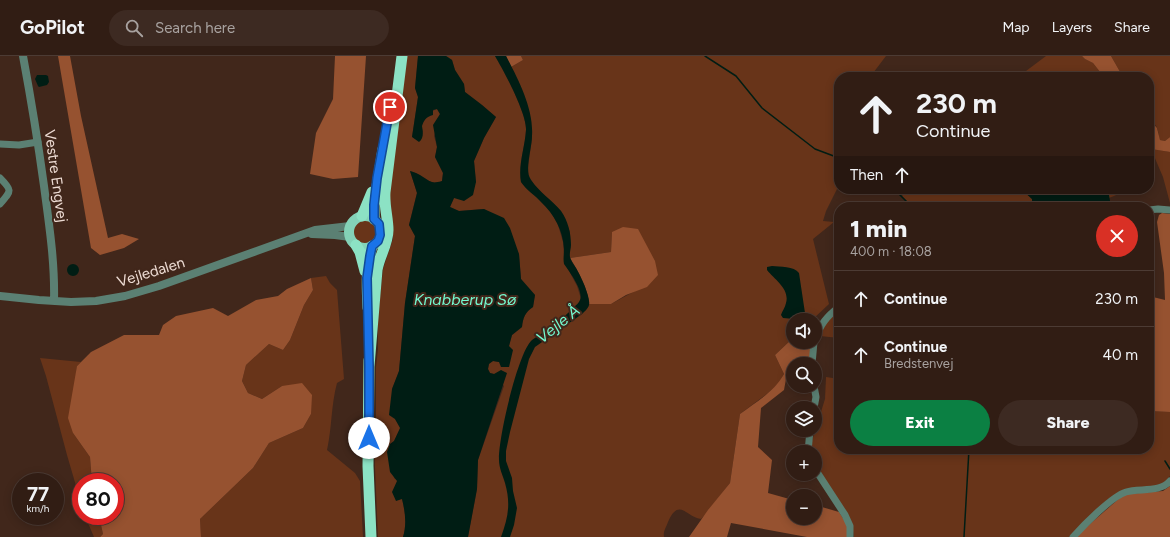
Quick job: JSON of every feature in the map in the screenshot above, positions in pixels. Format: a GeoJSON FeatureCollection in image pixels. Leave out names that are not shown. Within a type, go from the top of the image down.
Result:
{"type":"FeatureCollection","features":[{"type":"Feature","properties":{"kind":"highway"},"geometry":{"type":"LineString","coordinates":[[374,219],[377,178],[399,56]]}},
{"type":"Feature","properties":{"kind":"highway"},"geometry":{"type":"LineString","coordinates":[[369,366],[377,270],[388,236],[385,210],[385,192],[402,56]]}},
{"type":"Feature","properties":{"kind":"highway"},"geometry":{"type":"LineString","coordinates":[[362,216],[377,178]]}},
{"type":"Feature","properties":{"kind":"highway"},"geometry":{"type":"LineString","coordinates":[[353,241],[360,252],[367,278]]}},
{"type":"Feature","properties":{"kind":"highway"},"geometry":{"type":"LineString","coordinates":[[371,537],[368,466],[369,366],[367,278],[372,246]]}},
{"type":"Feature","properties":{"kind":"main road"},"geometry":{"type":"LineString","coordinates":[[362,216],[371,217],[374,219],[379,224],[381,231],[378,241],[372,246],[366,248],[353,241],[349,230],[356,218],[362,216]]}},
{"type":"Feature","properties":{"kind":"street","name":"Vestre Engvej"},"geometry":{"type":"LineString","coordinates":[[23,56],[38,142],[52,242],[54,301]]}},
{"type":"Feature","properties":{"kind":"street"},"geometry":{"type":"LineString","coordinates":[[0,144],[20,145],[38,142]]}},
{"type":"Feature","properties":{"kind":"street"},"geometry":{"type":"LineString","coordinates":[[0,178],[10,190],[9,194],[0,204]]}},
{"type":"Feature","properties":{"kind":"street"},"geometry":{"type":"LineString","coordinates":[[1154,209],[1170,210]]}},
{"type":"Feature","properties":{"kind":"street","name":"Vejledalen"},"geometry":{"type":"LineString","coordinates":[[0,296],[54,301],[96,301],[125,296],[159,286],[315,230],[350,226]]}},
{"type":"Feature","properties":{"kind":"street","name":"Vejledalen"},"geometry":{"type":"LineString","coordinates":[[305,234],[327,234],[353,241]]}},
{"type":"Feature","properties":{"kind":"street"},"geometry":{"type":"LineString","coordinates":[[822,324],[827,316],[834,311]]}},
{"type":"Feature","properties":{"kind":"street"},"geometry":{"type":"LineString","coordinates":[[822,479],[846,514],[850,526],[850,537]]}},
{"type":"Feature","properties":{"kind":"street"},"geometry":{"type":"LineString","coordinates":[[1073,537],[1111,501],[1125,492],[1157,488],[1166,485],[1170,480]]}},
{"type":"Feature","properties":{"kind":"shaded area"},"geometry":{"type":"Polygon","coordinates":[[[58,56],[70,56],[81,116],[108,238],[122,234],[139,239],[124,248],[100,255],[91,248],[58,56]]]}},
{"type":"Feature","properties":{"kind":"shaded area"},"geometry":{"type":"Polygon","coordinates":[[[335,56],[366,56],[358,177],[333,179],[310,174],[316,133],[333,99],[335,56]]]}},
{"type":"Feature","properties":{"kind":"shaded area"},"geometry":{"type":"Polygon","coordinates":[[[406,56],[418,56],[415,88],[418,97],[412,137],[423,132],[421,126],[424,121],[434,110],[437,109],[440,114],[434,136],[437,147],[435,157],[443,173],[442,181],[434,182],[410,171],[417,193],[409,225],[415,236],[405,303],[399,371],[392,389],[395,419],[401,428],[390,445],[394,478],[397,480],[404,509],[405,530],[403,537],[378,537],[374,444],[378,316],[383,269],[393,239],[388,202],[406,56]]]}},
{"type":"Feature","properties":{"kind":"shaded area"},"geometry":{"type":"Polygon","coordinates":[[[446,56],[495,56],[519,104],[525,123],[526,130],[520,169],[521,182],[548,209],[558,225],[568,269],[577,286],[581,299],[589,304],[611,304],[635,291],[612,232],[611,252],[570,258],[570,232],[561,211],[535,186],[528,175],[532,138],[526,101],[511,67],[523,60],[521,56],[886,56],[874,72],[834,72],[834,194],[823,221],[834,222],[813,239],[829,304],[819,313],[786,313],[786,345],[775,355],[784,374],[778,384],[740,414],[730,483],[701,519],[696,518],[683,510],[676,511],[668,522],[664,531],[664,537],[468,537],[477,489],[478,460],[504,386],[494,374],[490,373],[488,369],[489,363],[493,361],[499,362],[509,346],[512,335],[522,327],[525,316],[533,307],[535,295],[521,279],[519,254],[487,211],[484,209],[459,211],[450,207],[454,198],[476,182],[474,161],[484,138],[496,117],[465,92],[464,84],[455,70],[452,60],[446,56]]]}},
{"type":"Feature","properties":{"kind":"shaded area"},"geometry":{"type":"Polygon","coordinates":[[[506,56],[521,56],[523,60],[511,67],[506,56]]]}},
{"type":"Feature","properties":{"kind":"shaded area"},"geometry":{"type":"Polygon","coordinates":[[[1046,56],[1082,56],[1093,63],[1100,72],[1025,72],[1046,56]]]}},
{"type":"Feature","properties":{"kind":"shaded area"},"geometry":{"type":"Polygon","coordinates":[[[1082,56],[1111,56],[1120,72],[1100,72],[1093,63],[1082,56]]]}},
{"type":"Feature","properties":{"kind":"shaded area"},"geometry":{"type":"Polygon","coordinates":[[[1111,56],[1170,56],[1170,137],[1165,141],[1160,140],[1158,130],[1154,124],[1154,72],[1120,72],[1111,56]]]}},
{"type":"Feature","properties":{"kind":"shaded area"},"geometry":{"type":"Polygon","coordinates":[[[1154,125],[1157,128],[1160,140],[1165,141],[1170,137],[1170,152],[1154,149],[1154,125]]]}},
{"type":"Feature","properties":{"kind":"shaded area"},"geometry":{"type":"Polygon","coordinates":[[[1154,149],[1170,152],[1170,203],[1163,177],[1154,156],[1154,149]]]}},
{"type":"Feature","properties":{"kind":"shaded area"},"geometry":{"type":"Polygon","coordinates":[[[904,194],[1026,194],[1032,199],[1032,202],[908,202],[902,196],[904,194]]]}},
{"type":"Feature","properties":{"kind":"shaded area"},"geometry":{"type":"Polygon","coordinates":[[[1109,194],[1119,194],[1109,198],[1109,194]]]}},
{"type":"Feature","properties":{"kind":"shaded area"},"geometry":{"type":"Polygon","coordinates":[[[1162,213],[1170,214],[1170,412],[1154,411],[1154,297],[1165,300],[1164,273],[1157,222],[1159,215],[1162,213]]]}},
{"type":"Feature","properties":{"kind":"shaded area"},"geometry":{"type":"Polygon","coordinates":[[[365,220],[374,223],[377,232],[374,241],[365,244],[356,241],[353,232],[356,223],[365,220]]]}},
{"type":"Feature","properties":{"kind":"shaded area"},"geometry":{"type":"Polygon","coordinates":[[[623,227],[638,229],[655,261],[658,275],[647,287],[626,295],[611,304],[589,304],[585,286],[570,258],[611,252],[612,232],[623,227]]]}},
{"type":"Feature","properties":{"kind":"shaded area"},"geometry":{"type":"Polygon","coordinates":[[[326,276],[337,290],[344,379],[337,383],[327,450],[355,473],[360,481],[363,537],[201,537],[200,519],[253,468],[269,443],[303,428],[311,414],[311,395],[282,386],[262,399],[248,393],[242,381],[246,365],[269,344],[283,350],[290,340],[304,305],[313,290],[311,278],[326,276]]]}},
{"type":"Feature","properties":{"kind":"shaded area"},"geometry":{"type":"Polygon","coordinates":[[[311,278],[313,290],[304,305],[290,340],[283,350],[269,344],[246,365],[242,381],[248,393],[262,399],[282,386],[302,383],[312,395],[311,414],[303,428],[269,443],[253,468],[200,519],[201,537],[100,537],[103,534],[101,525],[124,525],[124,473],[91,473],[90,457],[73,433],[68,418],[77,366],[91,352],[124,335],[159,335],[163,325],[176,316],[213,308],[228,316],[256,300],[278,296],[287,289],[311,278]]]}},
{"type":"Feature","properties":{"kind":"shaded area"},"geometry":{"type":"Polygon","coordinates":[[[834,315],[834,337],[822,336],[822,331],[834,315]]]}},
{"type":"Feature","properties":{"kind":"shaded area"},"geometry":{"type":"Polygon","coordinates":[[[786,345],[786,349],[812,349],[812,357],[786,357],[786,379],[784,390],[761,408],[758,447],[772,460],[768,493],[786,498],[786,525],[822,525],[822,507],[839,512],[848,526],[849,537],[807,537],[731,523],[727,537],[689,537],[730,483],[740,414],[775,386],[784,374],[775,355],[786,345]]]}},
{"type":"Feature","properties":{"kind":"shaded area"},"geometry":{"type":"Polygon","coordinates":[[[40,358],[81,362],[77,366],[73,433],[90,457],[91,473],[72,473],[40,358]]]}},
{"type":"Feature","properties":{"kind":"shaded area"},"geometry":{"type":"Polygon","coordinates":[[[826,377],[834,378],[834,454],[1154,454],[1154,411],[1170,412],[1170,476],[1164,483],[1108,499],[1069,537],[854,537],[853,531],[822,476],[822,445],[811,445],[813,437],[822,437],[822,409],[825,399],[826,377]]]}},
{"type":"Feature","properties":{"kind":"shaded area"},"geometry":{"type":"Polygon","coordinates":[[[1170,486],[1170,537],[1077,537],[1122,496],[1128,494],[1163,491],[1170,486]]]}},
{"type":"Feature","properties":{"kind":"shaded area"},"geometry":{"type":"Polygon","coordinates":[[[89,525],[101,525],[103,534],[100,537],[94,537],[89,525]]]}},
{"type":"Feature","properties":{"kind":"water","name":"Knabberup Sø"},"geometry":{"type":"Polygon","coordinates":[[[418,56],[446,56],[452,60],[455,70],[464,84],[465,92],[496,117],[484,138],[474,161],[476,182],[473,195],[464,201],[454,198],[450,207],[459,211],[484,209],[504,218],[510,228],[519,254],[521,279],[535,295],[533,307],[525,316],[522,327],[512,335],[509,346],[513,350],[509,367],[501,367],[499,362],[493,361],[489,364],[488,369],[490,373],[494,374],[501,370],[507,373],[478,460],[477,489],[468,537],[403,537],[405,522],[404,508],[402,499],[396,501],[392,492],[397,481],[390,472],[387,452],[400,428],[395,419],[389,415],[392,389],[399,371],[405,303],[415,236],[409,225],[417,193],[410,171],[434,182],[442,181],[443,173],[435,157],[437,147],[433,125],[440,114],[437,109],[433,110],[433,115],[427,118],[422,126],[422,139],[419,142],[412,137],[418,97],[415,88],[418,56]]]}},
{"type":"Feature","properties":{"kind":"water","name":"Vejle Å"},"geometry":{"type":"Polygon","coordinates":[[[495,56],[506,56],[524,94],[528,105],[532,126],[532,141],[528,165],[529,176],[538,188],[561,211],[566,219],[569,227],[571,245],[570,257],[587,292],[589,301],[588,308],[582,314],[535,347],[529,359],[506,451],[506,461],[512,478],[517,508],[510,537],[501,537],[507,517],[508,498],[499,460],[505,416],[515,378],[521,361],[532,340],[564,317],[578,303],[581,296],[578,286],[564,264],[562,235],[554,217],[539,199],[525,188],[521,182],[520,169],[526,130],[525,123],[519,104],[495,56]]]}},
{"type":"Feature","properties":{"kind":"water"},"geometry":{"type":"Polygon","coordinates":[[[37,75],[48,76],[49,82],[47,85],[38,86],[35,79],[37,75]]]}},
{"type":"Feature","properties":{"kind":"water"},"geometry":{"type":"Polygon","coordinates":[[[1026,194],[1109,194],[1110,202],[1032,202],[1032,199],[1026,194]]]}},
{"type":"Feature","properties":{"kind":"water"},"geometry":{"type":"Polygon","coordinates":[[[73,264],[77,266],[79,270],[77,274],[73,276],[69,274],[67,270],[69,266],[73,264]]]}},
{"type":"Feature","properties":{"kind":"water"},"geometry":{"type":"Polygon","coordinates":[[[772,266],[790,268],[799,273],[805,313],[786,313],[786,318],[783,318],[781,315],[786,303],[786,293],[781,285],[767,270],[767,267],[772,266]]]}},
{"type":"Feature","properties":{"kind":"waterway"},"geometry":{"type":"LineString","coordinates":[[705,56],[736,76],[762,108],[815,149],[834,156]]}},
{"type":"Feature","properties":{"kind":"waterway"},"geometry":{"type":"LineString","coordinates":[[899,194],[907,202]]}},
{"type":"Feature","properties":{"kind":"waterway"},"geometry":{"type":"LineString","coordinates":[[964,537],[969,454]]}},
{"type":"Feature","properties":{"kind":"waterway"},"geometry":{"type":"LineString","coordinates":[[1165,461],[1170,469]]}},
{"type":"Feature","properties":{"kind":"route"},"geometry":{"type":"LineString","coordinates":[[369,438],[367,278],[372,246],[378,241],[381,231],[379,224],[374,219],[374,205],[377,178],[390,107]]}}]}
